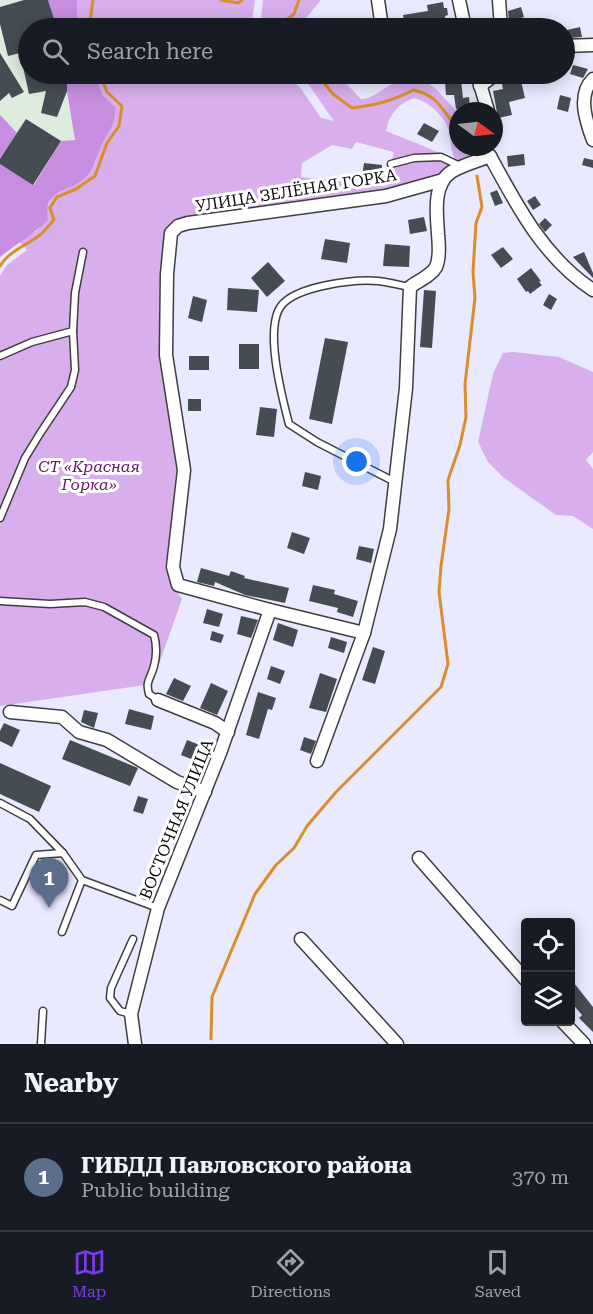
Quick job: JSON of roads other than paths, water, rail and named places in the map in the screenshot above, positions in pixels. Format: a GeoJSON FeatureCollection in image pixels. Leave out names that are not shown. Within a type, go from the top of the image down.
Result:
{"type":"FeatureCollection","features":[{"type":"Feature","properties":{"kind":"street"},"geometry":{"type":"LineString","coordinates":[[378,0],[381,18]]}},
{"type":"Feature","properties":{"kind":"street"},"geometry":{"type":"LineString","coordinates":[[459,0],[463,18]]}},
{"type":"Feature","properties":{"kind":"street"},"geometry":{"type":"LineString","coordinates":[[499,0],[500,18]]}},
{"type":"Feature","properties":{"kind":"street"},"geometry":{"type":"LineString","coordinates":[[575,46],[593,45]]}},
{"type":"Feature","properties":{"kind":"street"},"geometry":{"type":"LineString","coordinates":[[593,79],[584,97],[587,123],[593,140]]}},
{"type":"Feature","properties":{"kind":"street"},"geometry":{"type":"LineString","coordinates":[[483,84],[480,86],[485,102]]}},
{"type":"Feature","properties":{"kind":"street","name":"УЛИЦА ЗЕЛЁНАЯ ГОРКА"},"geometry":{"type":"LineString","coordinates":[[270,610],[178,585],[173,567],[184,470],[166,355],[167,274],[171,233],[178,226],[188,223],[386,196],[444,180],[451,172],[484,156]]}},
{"type":"Feature","properties":{"kind":"street"},"geometry":{"type":"LineString","coordinates":[[493,156],[527,222],[545,246],[593,290]]}},
{"type":"Feature","properties":{"kind":"street"},"geometry":{"type":"LineString","coordinates":[[317,760],[364,633],[390,529],[406,388],[410,287],[432,273],[437,265],[439,244],[436,208],[444,180]]}},
{"type":"Feature","properties":{"kind":"street"},"geometry":{"type":"LineString","coordinates":[[270,610],[364,633]]}},
{"type":"Feature","properties":{"kind":"street","name":"ВОСТОЧНАЯ УЛИЦА"},"geometry":{"type":"LineString","coordinates":[[135,1044],[132,1014],[158,908],[228,732],[270,610]]}},
{"type":"Feature","properties":{"kind":"street"},"geometry":{"type":"LineString","coordinates":[[158,700],[215,723],[228,732]]}},
{"type":"Feature","properties":{"kind":"street"},"geometry":{"type":"LineString","coordinates":[[10,712],[62,717],[79,732],[107,740],[177,782],[205,792]]}},
{"type":"Feature","properties":{"kind":"street"},"geometry":{"type":"LineString","coordinates":[[419,858],[521,975]]}},
{"type":"Feature","properties":{"kind":"street"},"geometry":{"type":"LineString","coordinates":[[301,939],[397,1044]]}},
{"type":"Feature","properties":{"kind":"street"},"geometry":{"type":"LineString","coordinates":[[567,1026],[584,1044]]}},
{"type":"Feature","properties":{"kind":"lane"},"geometry":{"type":"LineString","coordinates":[[391,164],[414,158],[441,157],[462,168]]}},
{"type":"Feature","properties":{"kind":"lane"},"geometry":{"type":"LineString","coordinates":[[0,518],[25,458],[71,387],[75,370],[73,331],[75,293],[83,252]]}},
{"type":"Feature","properties":{"kind":"lane"},"geometry":{"type":"LineString","coordinates":[[395,482],[317,442],[289,424],[280,390],[273,326],[281,305],[302,291],[377,281],[410,287]]}},
{"type":"Feature","properties":{"kind":"lane"},"geometry":{"type":"LineString","coordinates":[[0,356],[32,342],[73,331]]}},
{"type":"Feature","properties":{"kind":"lane"},"geometry":{"type":"LineString","coordinates":[[0,601],[50,604],[85,602],[104,607],[135,623],[154,635],[157,649],[154,668],[146,685],[149,694],[158,700]]}},
{"type":"Feature","properties":{"kind":"lane"},"geometry":{"type":"LineString","coordinates":[[0,803],[30,819],[63,854],[82,880],[158,908]]}},
{"type":"Feature","properties":{"kind":"lane"},"geometry":{"type":"LineString","coordinates":[[0,900],[12,906],[36,855],[63,854]]}},
{"type":"Feature","properties":{"kind":"lane"},"geometry":{"type":"LineString","coordinates":[[62,932],[82,880]]}},
{"type":"Feature","properties":{"kind":"lane"},"geometry":{"type":"LineString","coordinates":[[132,1014],[120,1011],[110,998],[111,988],[134,939]]}},
{"type":"Feature","properties":{"kind":"lane"},"geometry":{"type":"LineString","coordinates":[[41,1044],[43,1011]]}},
{"type":"Feature","properties":{"kind":"waterway"},"geometry":{"type":"LineString","coordinates":[[90,18],[93,0]]}},
{"type":"Feature","properties":{"kind":"waterway"},"geometry":{"type":"LineString","coordinates":[[221,0],[238,3],[242,0]]}},
{"type":"Feature","properties":{"kind":"waterway"},"geometry":{"type":"LineString","coordinates":[[289,18],[294,14],[299,0]]}},
{"type":"Feature","properties":{"kind":"waterway"},"geometry":{"type":"LineString","coordinates":[[0,266],[13,252],[40,235],[54,220],[50,208],[57,197],[76,189],[95,176],[107,143],[119,126],[122,106],[107,92],[104,84]]}},
{"type":"Feature","properties":{"kind":"waterway"},"geometry":{"type":"LineString","coordinates":[[325,84],[333,94],[352,108],[384,102],[413,90],[422,92],[434,100],[449,118]]}},
{"type":"Feature","properties":{"kind":"waterway"},"geometry":{"type":"LineString","coordinates":[[211,1039],[212,997],[255,894],[276,865],[294,848],[307,826],[336,792],[441,687],[448,664],[439,592],[449,509],[448,480],[460,445],[466,417],[465,384],[475,298],[473,272],[476,223],[482,207],[477,176]]}},
{"type":"Feature","properties":{"kind":"place","name":"ГИБДД Павловского района"},"geometry":{"type":"Point","coordinates":[49,908]}},
{"type":"Feature","properties":{"kind":"park label","name":"СТ «Красная Горка»"},"geometry":{"type":"Point","coordinates":[89,475]}}]}
